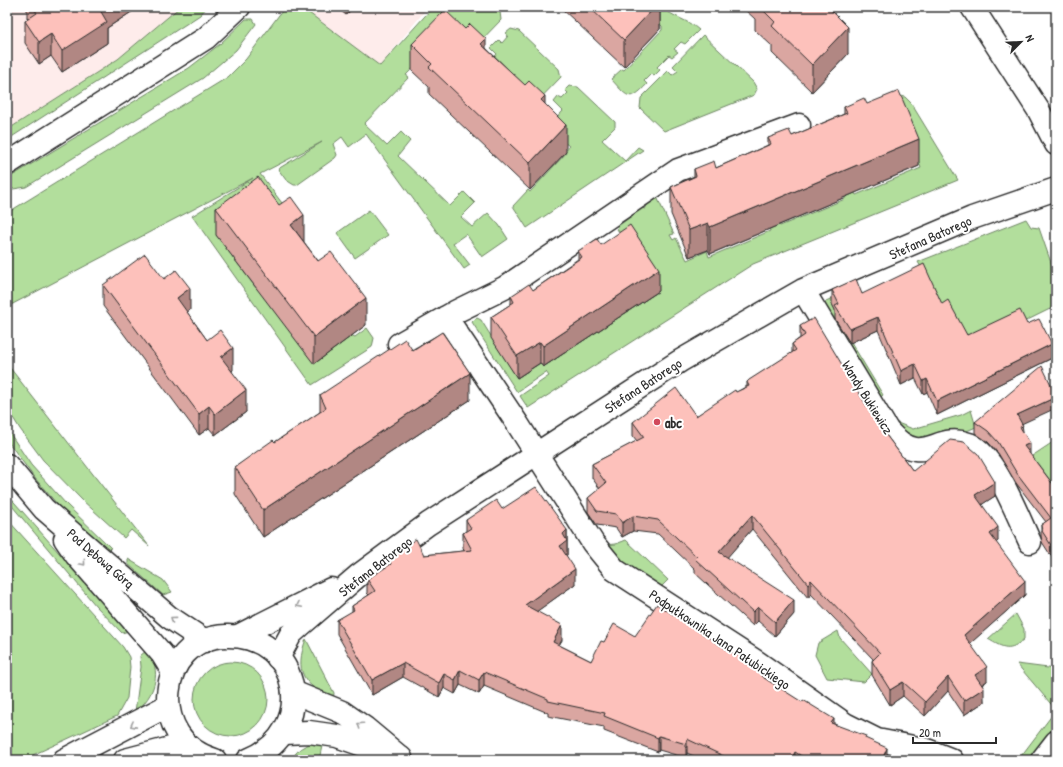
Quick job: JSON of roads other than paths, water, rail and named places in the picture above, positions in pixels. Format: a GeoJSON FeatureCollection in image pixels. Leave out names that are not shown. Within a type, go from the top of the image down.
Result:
{"type":"FeatureCollection","features":[{"type":"Feature","properties":{"kind":"street"},"geometry":{"type":"LineString","coordinates":[[7,164],[200,42],[239,7]]}},
{"type":"Feature","properties":{"kind":"street"},"geometry":{"type":"LineString","coordinates":[[972,7],[1039,111],[1056,144]]}},
{"type":"Feature","properties":{"kind":"street"},"geometry":{"type":"LineString","coordinates":[[399,344],[446,317],[504,288],[678,170],[799,125]]}},
{"type":"Feature","properties":{"kind":"street","name":"Stefana Batorego"},"geometry":{"type":"LineString","coordinates":[[278,658],[291,634],[359,575],[428,524],[537,455],[680,360],[803,290],[972,218],[1056,189]]}},
{"type":"Feature","properties":{"kind":"street","name":"Wandy Bukiewicz"},"geometry":{"type":"LineString","coordinates":[[803,290],[884,425],[897,441],[908,448],[921,449],[947,442],[969,444],[985,456],[994,468],[1030,542]]}},
{"type":"Feature","properties":{"kind":"street","name":"Podpułkownika Jana Pałubickiego"},"geometry":{"type":"LineString","coordinates":[[446,317],[593,543],[615,570],[757,662],[844,724],[877,740],[924,749],[952,760]]}},
{"type":"Feature","properties":{"kind":"street","name":"Pod Dębową Górą"},"geometry":{"type":"LineString","coordinates":[[7,465],[44,509],[169,617],[205,641]]}},
{"type":"Feature","properties":{"kind":"street"},"geometry":{"type":"LineString","coordinates":[[44,509],[76,555],[162,654],[173,672]]}},
{"type":"Feature","properties":{"kind":"street"},"geometry":{"type":"LineString","coordinates":[[238,636],[359,575]]}},
{"type":"Feature","properties":{"kind":"street"},"geometry":{"type":"LineString","coordinates":[[214,760],[200,754],[186,744],[172,725],[167,706],[168,686],[173,672],[184,655],[205,641],[216,637],[238,636],[250,639],[265,646],[278,658],[290,677],[293,692],[292,713],[284,733],[270,755],[248,760]]}},
{"type":"Feature","properties":{"kind":"street"},"geometry":{"type":"LineString","coordinates":[[293,692],[342,712],[404,759]]}},
{"type":"Feature","properties":{"kind":"street"},"geometry":{"type":"LineString","coordinates":[[64,760],[167,706]]}},
{"type":"Feature","properties":{"kind":"street"},"geometry":{"type":"LineString","coordinates":[[284,733],[310,732],[337,736],[404,759]]}},
{"type":"Feature","properties":{"kind":"street"},"geometry":{"type":"LineString","coordinates":[[1042,760],[1056,742]]}},
{"type":"Feature","properties":{"kind":"street"},"geometry":{"type":"LineString","coordinates":[[125,760],[186,744]]}},
{"type":"Feature","properties":{"kind":"place","name":"abc"},"geometry":{"type":"Point","coordinates":[657,422]}}]}
